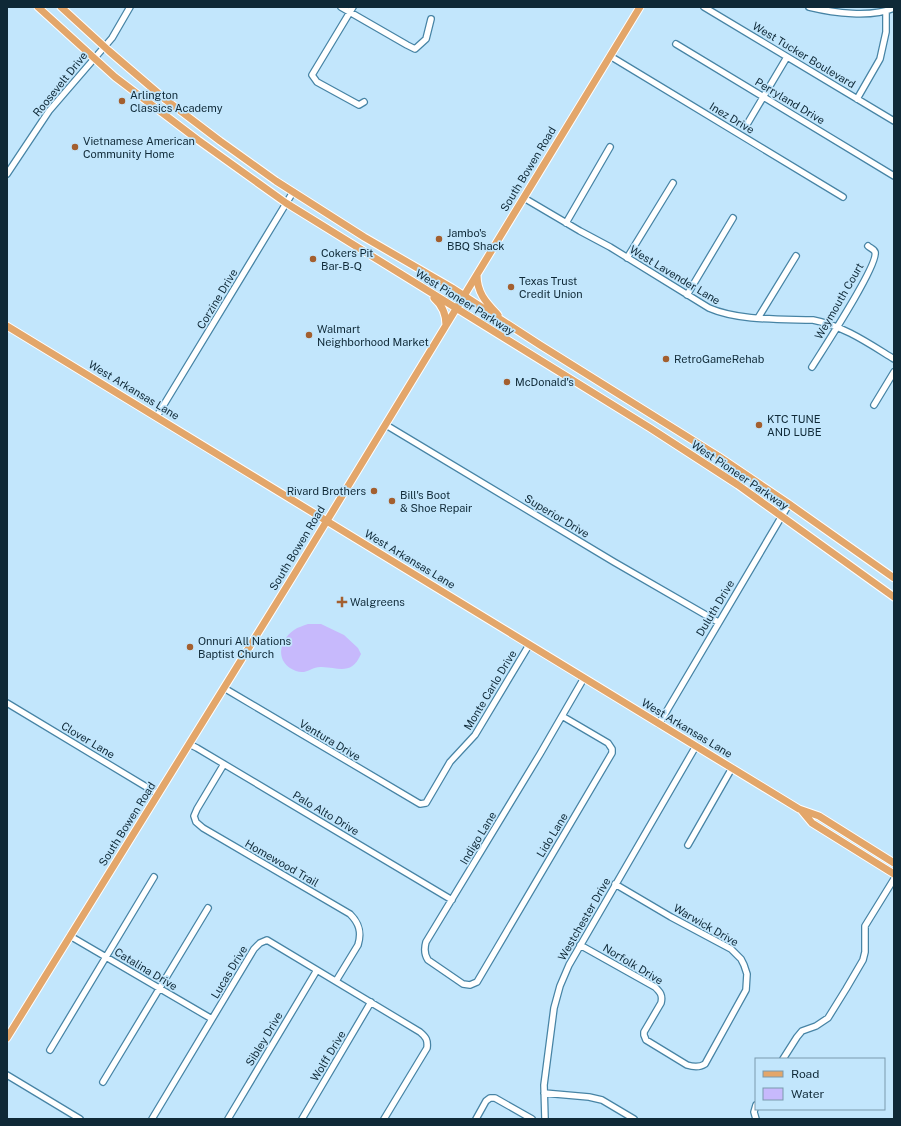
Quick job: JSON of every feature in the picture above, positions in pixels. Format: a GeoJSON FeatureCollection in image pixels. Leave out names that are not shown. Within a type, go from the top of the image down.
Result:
{"type":"FeatureCollection","features":[{"type":"Feature","properties":{"kind":"main road","name":"West Pioneer Parkway"},"geometry":{"type":"LineString","coordinates":[[38,7],[115,77],[192,136],[286,203],[650,428],[738,485],[894,597]]}},
{"type":"Feature","properties":{"kind":"main road","name":"West Pioneer Parkway"},"geometry":{"type":"LineString","coordinates":[[61,7],[104,47],[166,100],[220,141],[293,192],[364,237],[464,296],[718,456],[790,504],[894,578]]}},
{"type":"Feature","properties":{"kind":"main road","name":"South Bowen Road"},"geometry":{"type":"LineString","coordinates":[[7,1038],[327,521],[640,7]]}},
{"type":"Feature","properties":{"kind":"main road"},"geometry":{"type":"LineString","coordinates":[[477,275],[478,288],[482,295],[504,322]]}},
{"type":"Feature","properties":{"kind":"main road"},"geometry":{"type":"LineString","coordinates":[[429,292],[439,303],[444,313],[446,325]]}},
{"type":"Feature","properties":{"kind":"main road","name":"West Arkansas Lane"},"geometry":{"type":"LineString","coordinates":[[7,326],[157,416],[802,811],[819,816],[894,863]]}},
{"type":"Feature","properties":{"kind":"main road"},"geometry":{"type":"LineString","coordinates":[[591,392],[600,382]]}},
{"type":"Feature","properties":{"kind":"main road","name":"West Arkansas Lane"},"geometry":{"type":"LineString","coordinates":[[802,811],[812,823],[894,874]]}},
{"type":"Feature","properties":{"kind":"street","name":"Roosevelt Drive"},"geometry":{"type":"LineString","coordinates":[[7,174],[49,112],[112,38],[130,7]]}},
{"type":"Feature","properties":{"kind":"street"},"geometry":{"type":"LineString","coordinates":[[341,7],[352,10],[415,49],[426,39],[431,19]]}},
{"type":"Feature","properties":{"kind":"street","name":"West Tucker Boulevard"},"geometry":{"type":"LineString","coordinates":[[704,7],[894,121]]}},
{"type":"Feature","properties":{"kind":"street"},"geometry":{"type":"LineString","coordinates":[[810,7],[835,12],[870,13],[886,11],[894,8]]}},
{"type":"Feature","properties":{"kind":"street"},"geometry":{"type":"LineString","coordinates":[[352,10],[312,75],[317,82],[359,105],[364,102]]}},
{"type":"Feature","properties":{"kind":"street"},"geometry":{"type":"LineString","coordinates":[[857,99],[880,59],[886,32],[886,11]]}},
{"type":"Feature","properties":{"kind":"street","name":"Perryland Drive"},"geometry":{"type":"LineString","coordinates":[[676,44],[894,176]]}},
{"type":"Feature","properties":{"kind":"street","name":"Inez Drive"},"geometry":{"type":"LineString","coordinates":[[610,56],[843,197]]}},
{"type":"Feature","properties":{"kind":"street"},"geometry":{"type":"LineString","coordinates":[[746,126],[787,57]]}},
{"type":"Feature","properties":{"kind":"street"},"geometry":{"type":"LineString","coordinates":[[566,223],[610,147]]}},
{"type":"Feature","properties":{"kind":"street"},"geometry":{"type":"LineString","coordinates":[[627,258],[673,183]]}},
{"type":"Feature","properties":{"kind":"street","name":"Corzine Drive"},"geometry":{"type":"LineString","coordinates":[[157,416],[293,192]]}},
{"type":"Feature","properties":{"kind":"street","name":"West Lavender Lane"},"geometry":{"type":"LineString","coordinates":[[524,198],[687,295],[719,312],[742,317],[813,320],[837,326],[857,336],[894,359]]}},
{"type":"Feature","properties":{"kind":"street"},"geometry":{"type":"LineString","coordinates":[[687,295],[733,218]]}},
{"type":"Feature","properties":{"kind":"street","name":"Weymouth Court"},"geometry":{"type":"LineString","coordinates":[[812,367],[862,284],[873,261],[875,252],[868,246]]}},
{"type":"Feature","properties":{"kind":"street"},"geometry":{"type":"LineString","coordinates":[[758,318],[796,256]]}},
{"type":"Feature","properties":{"kind":"street"},"geometry":{"type":"LineString","coordinates":[[874,405],[894,372]]}},
{"type":"Feature","properties":{"kind":"street","name":"Superior Drive"},"geometry":{"type":"LineString","coordinates":[[386,424],[614,562],[718,622]]}},
{"type":"Feature","properties":{"kind":"street","name":"Duluth Drive"},"geometry":{"type":"LineString","coordinates":[[659,724],[718,622],[790,504]]}},
{"type":"Feature","properties":{"kind":"street","name":"Monte Carlo Drive"},"geometry":{"type":"LineString","coordinates":[[426,803],[450,762],[475,735],[529,645]]}},
{"type":"Feature","properties":{"kind":"street","name":"Indigo Lane"},"geometry":{"type":"LineString","coordinates":[[477,982],[470,985],[463,984],[428,960],[425,955],[424,948],[426,942],[584,678]]}},
{"type":"Feature","properties":{"kind":"street","name":"Ventura Drive"},"geometry":{"type":"LineString","coordinates":[[224,688],[412,800],[420,804],[426,803]]}},
{"type":"Feature","properties":{"kind":"street","name":"Clover Lane"},"geometry":{"type":"LineString","coordinates":[[7,703],[158,794]]}},
{"type":"Feature","properties":{"kind":"street","name":"Lido Lane"},"geometry":{"type":"LineString","coordinates":[[477,982],[496,947],[612,753],[612,749],[608,743],[562,716]]}},
{"type":"Feature","properties":{"kind":"street","name":"Palo Alto Drive"},"geometry":{"type":"LineString","coordinates":[[189,744],[452,900]]}},
{"type":"Feature","properties":{"kind":"street","name":"Westchester Drive"},"geometry":{"type":"LineString","coordinates":[[545,1119],[544,1092],[554,1008],[560,986],[580,945],[696,746]]}},
{"type":"Feature","properties":{"kind":"street","name":"Homewood Trail"},"geometry":{"type":"LineString","coordinates":[[224,764],[197,809],[194,816],[196,822],[203,828],[350,914],[356,920],[359,928],[360,939],[358,945],[336,981]]}},
{"type":"Feature","properties":{"kind":"street"},"geometry":{"type":"LineString","coordinates":[[688,845],[732,768]]}},
{"type":"Feature","properties":{"kind":"street"},"geometry":{"type":"LineString","coordinates":[[50,1050],[154,877]]}},
{"type":"Feature","properties":{"kind":"street"},"geometry":{"type":"LineString","coordinates":[[784,1058],[802,1031],[816,1026],[828,1018],[846,989],[863,960],[865,952],[865,926],[894,879]]}},
{"type":"Feature","properties":{"kind":"street","name":"Warwick Drive"},"geometry":{"type":"LineString","coordinates":[[615,884],[671,917],[731,949],[741,959],[744,965],[747,974],[746,990],[704,1064],[699,1066]]}},
{"type":"Feature","properties":{"kind":"street"},"geometry":{"type":"LineString","coordinates":[[104,1082],[208,908]]}},
{"type":"Feature","properties":{"kind":"street","name":"Catalina Drive"},"geometry":{"type":"LineString","coordinates":[[70,936],[212,1019]]}},
{"type":"Feature","properties":{"kind":"street","name":"Lucas Drive"},"geometry":{"type":"LineString","coordinates":[[152,1119],[254,949],[260,943],[267,940],[372,1002],[420,1032],[427,1040],[427,1048],[384,1119]]}},
{"type":"Feature","properties":{"kind":"street","name":"Norfolk Drive"},"geometry":{"type":"LineString","coordinates":[[580,945],[655,987],[661,992],[661,1003],[646,1028],[644,1035],[650,1044],[694,1067],[699,1066]]}},
{"type":"Feature","properties":{"kind":"street","name":"Sibley Drive"},"geometry":{"type":"LineString","coordinates":[[228,1119],[317,970]]}},
{"type":"Feature","properties":{"kind":"street","name":"Wolff Drive"},"geometry":{"type":"LineString","coordinates":[[302,1119],[372,1002]]}},
{"type":"Feature","properties":{"kind":"street"},"geometry":{"type":"LineString","coordinates":[[7,1075],[80,1119]]}},
{"type":"Feature","properties":{"kind":"street"},"geometry":{"type":"LineString","coordinates":[[544,1092],[602,1100],[634,1119]]}},
{"type":"Feature","properties":{"kind":"street"},"geometry":{"type":"LineString","coordinates":[[476,1119],[486,1101],[490,1098],[495,1098],[532,1119]]}},
{"type":"Feature","properties":{"kind":"street"},"geometry":{"type":"LineString","coordinates":[[755,1108],[754,1112],[756,1119]]}},
{"type":"Feature","properties":{"kind":"water"},"geometry":{"type":"Polygon","coordinates":[[[308,624],[321,624],[344,635],[358,648],[361,654],[354,665],[345,669],[318,667],[303,672],[296,671],[289,667],[282,657],[282,646],[294,630],[308,624]]]}},
{"type":"Feature","properties":{"kind":"place","name":"Arlington Classics Academy"},"geometry":{"type":"Point","coordinates":[122,101]}},
{"type":"Feature","properties":{"kind":"place","name":"Vietnamese American Community Home"},"geometry":{"type":"Point","coordinates":[75,147]}},
{"type":"Feature","properties":{"kind":"place","name":"Jambo's BBQ Shack"},"geometry":{"type":"Point","coordinates":[439,239]}},
{"type":"Feature","properties":{"kind":"place","name":"Cokers Pit Bar-B-Q"},"geometry":{"type":"Point","coordinates":[313,259]}},
{"type":"Feature","properties":{"kind":"place","name":"Texas Trust Credit Union"},"geometry":{"type":"Point","coordinates":[511,287]}},
{"type":"Feature","properties":{"kind":"place","name":"Walmart Neighborhood Market"},"geometry":{"type":"Point","coordinates":[309,335]}},
{"type":"Feature","properties":{"kind":"place","name":"RetroGameRehab"},"geometry":{"type":"Point","coordinates":[666,359]}},
{"type":"Feature","properties":{"kind":"place","name":"McDonald's"},"geometry":{"type":"Point","coordinates":[507,382]}},
{"type":"Feature","properties":{"kind":"place","name":"KTC TUNE AND LUBE"},"geometry":{"type":"Point","coordinates":[759,425]}},
{"type":"Feature","properties":{"kind":"place","name":"Rivard Brothers"},"geometry":{"type":"Point","coordinates":[374,491]}},
{"type":"Feature","properties":{"kind":"place","name":"Bill's Boot & Shoe Repair"},"geometry":{"type":"Point","coordinates":[392,501]}},
{"type":"Feature","properties":{"kind":"place","name":"Walgreens"},"geometry":{"type":"Point","coordinates":[342,602]}},
{"type":"Feature","properties":{"kind":"place","name":"Onnuri All Nations Baptist Church"},"geometry":{"type":"Point","coordinates":[190,647]}}]}
